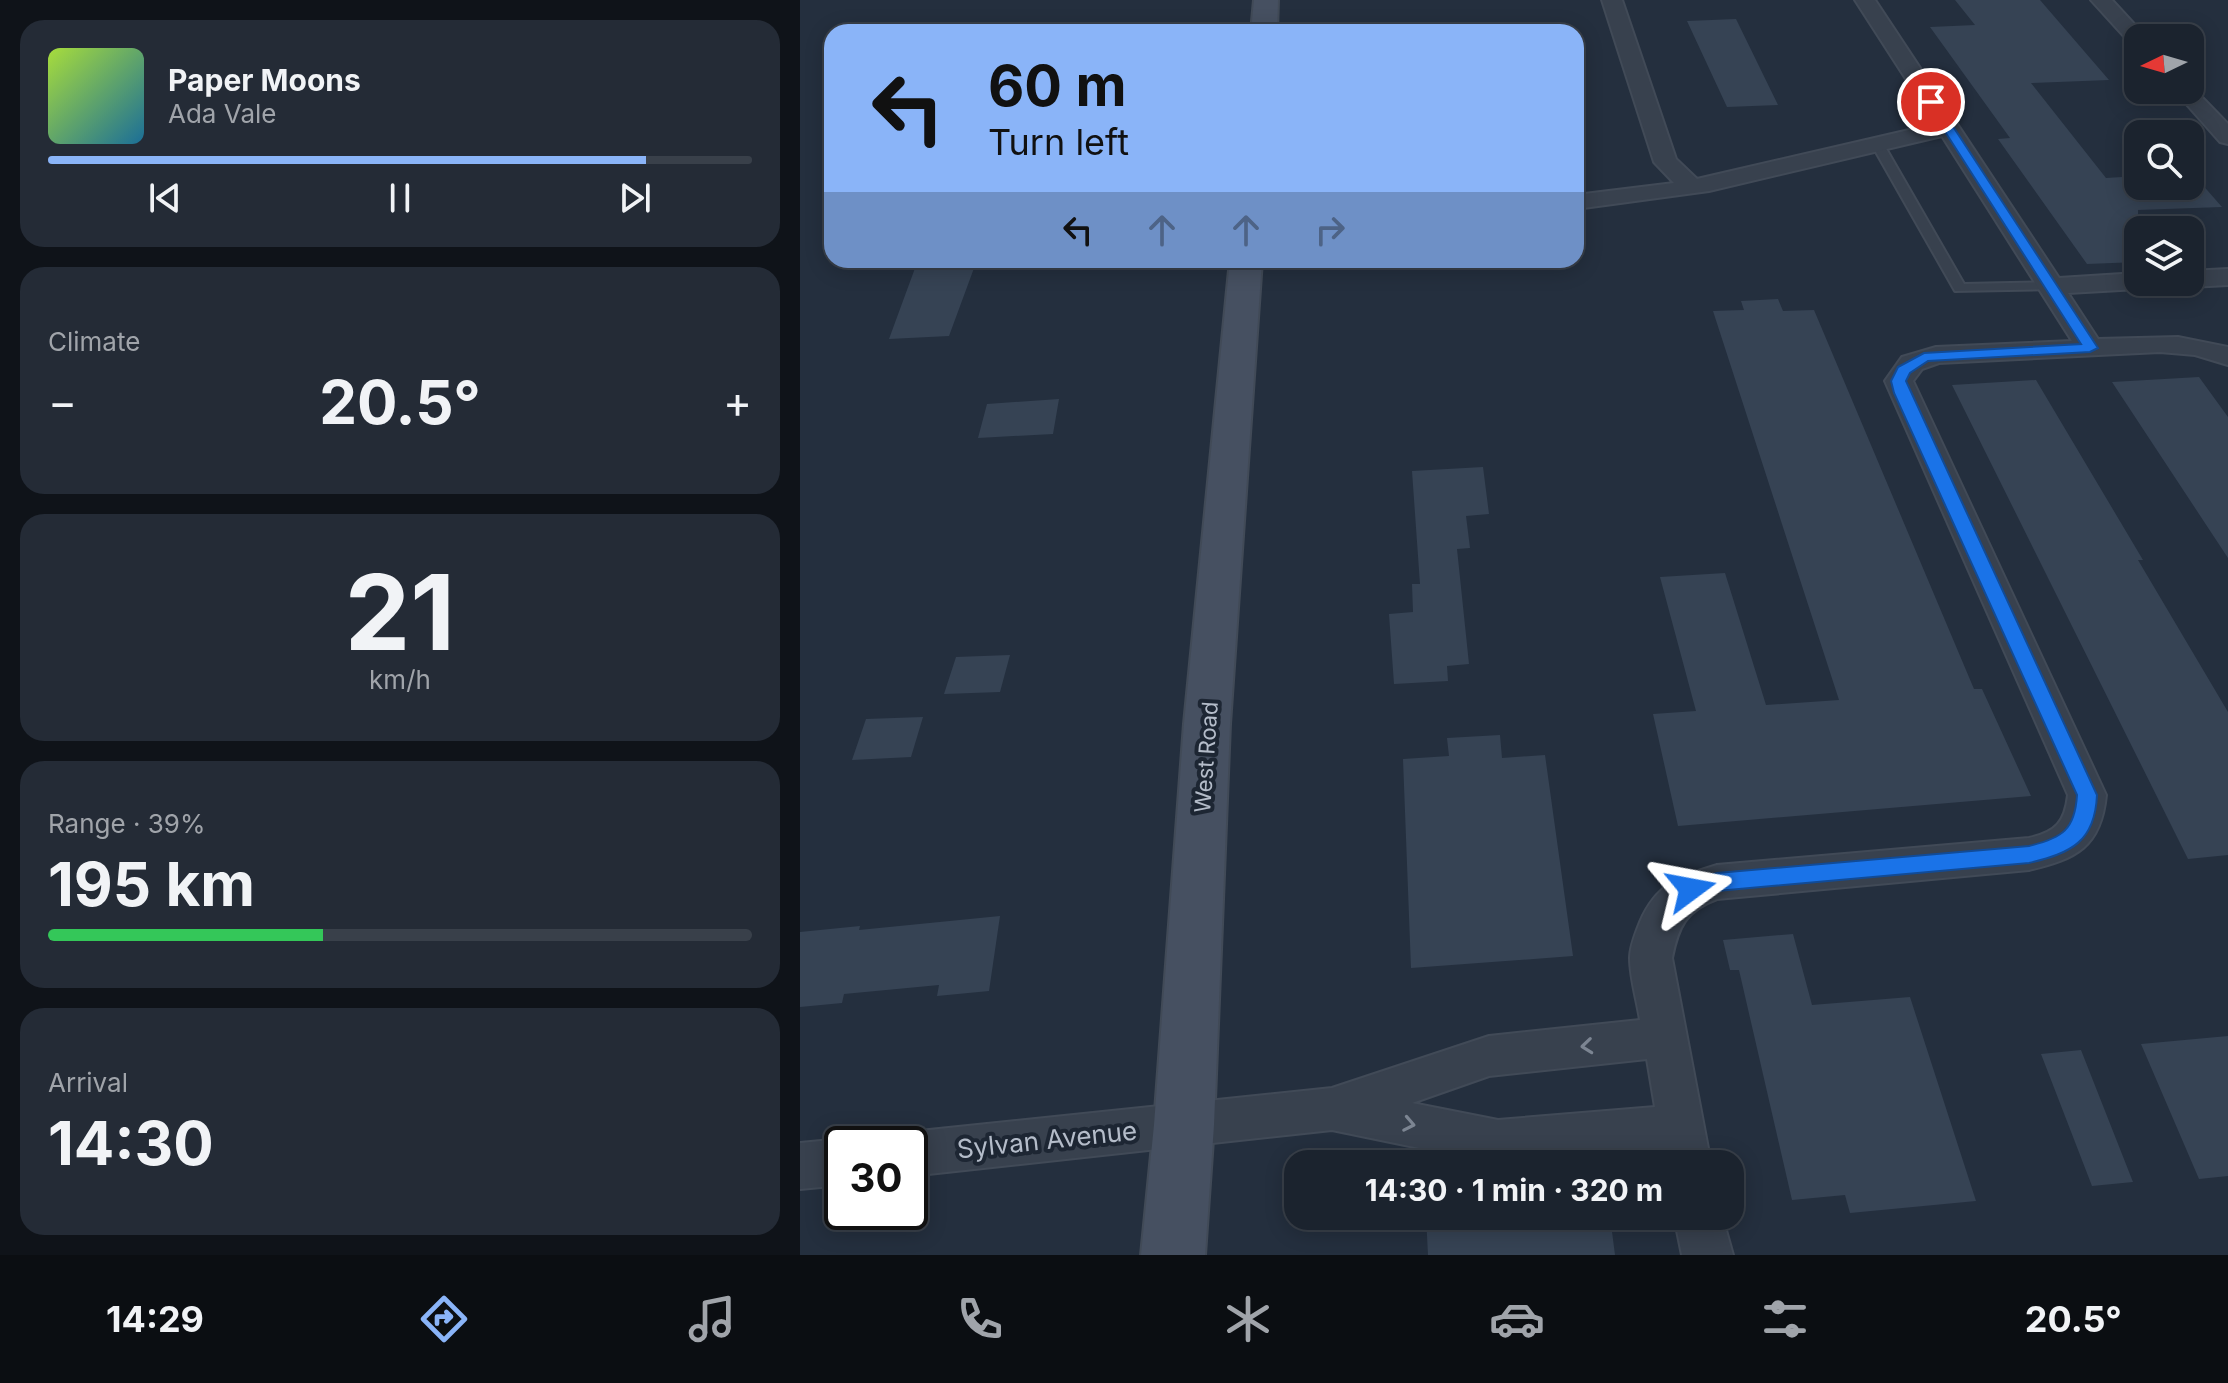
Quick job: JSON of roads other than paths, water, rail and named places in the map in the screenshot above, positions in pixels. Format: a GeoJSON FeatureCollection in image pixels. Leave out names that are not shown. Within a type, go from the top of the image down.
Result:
{"type":"FeatureCollection","features":[{"type":"Feature","properties":{"kind":"street"},"geometry":{"type":"LineString","coordinates":[[1264,24],[1266,0]]}},
{"type":"Feature","properties":{"kind":"street"},"geometry":{"type":"LineString","coordinates":[[1612,0],[1665,162],[1692,187]]}},
{"type":"Feature","properties":{"kind":"street"},"geometry":{"type":"LineString","coordinates":[[1865,0],[2090,348]]}},
{"type":"Feature","properties":{"kind":"street"},"geometry":{"type":"LineString","coordinates":[[2101,0],[2124,25]]}},
{"type":"Feature","properties":{"kind":"street"},"geometry":{"type":"LineString","coordinates":[[2198,104],[2228,137]]}},
{"type":"Feature","properties":{"kind":"street"},"geometry":{"type":"LineString","coordinates":[[1584,201],[1646,196],[1692,187],[1948,127]]}},
{"type":"Feature","properties":{"kind":"street","name":"West Road"},"geometry":{"type":"LineString","coordinates":[[1173,1255],[1184,1125],[1207,724],[1245,268]]}},
{"type":"Feature","properties":{"kind":"street"},"geometry":{"type":"LineString","coordinates":[[2204,278],[2228,277]]}},
{"type":"Feature","properties":{"kind":"street"},"geometry":{"type":"LineString","coordinates":[[2051,286],[2124,282]]}},
{"type":"Feature","properties":{"kind":"street"},"geometry":{"type":"LineString","coordinates":[[1332,1109],[1498,1142],[1685,1145],[1651,958],[1656,930],[1669,904],[1691,889],[1717,882],[2029,854],[2053,849],[2070,840],[2082,826],[2087,795],[1899,381],[1904,371],[1924,357],[2175,344],[2197,346],[2228,357]]}},
{"type":"Feature","properties":{"kind":"street"},"geometry":{"type":"LineString","coordinates":[[1332,1109],[1489,1056],[1665,1037]]}},
{"type":"Feature","properties":{"kind":"street","name":"Sylvan Avenue"},"geometry":{"type":"LineString","coordinates":[[928,1152],[1332,1109]]}},
{"type":"Feature","properties":{"kind":"street"},"geometry":{"type":"LineString","coordinates":[[800,1166],[824,1164]]}},
{"type":"Feature","properties":{"kind":"street"},"geometry":{"type":"LineString","coordinates":[[1700,1230],[1703,1246],[1709,1255]]}},
{"type":"Feature","properties":{"kind":"lane"},"geometry":{"type":"LineString","coordinates":[[1878,145],[1960,288],[2051,286]]}}]}
